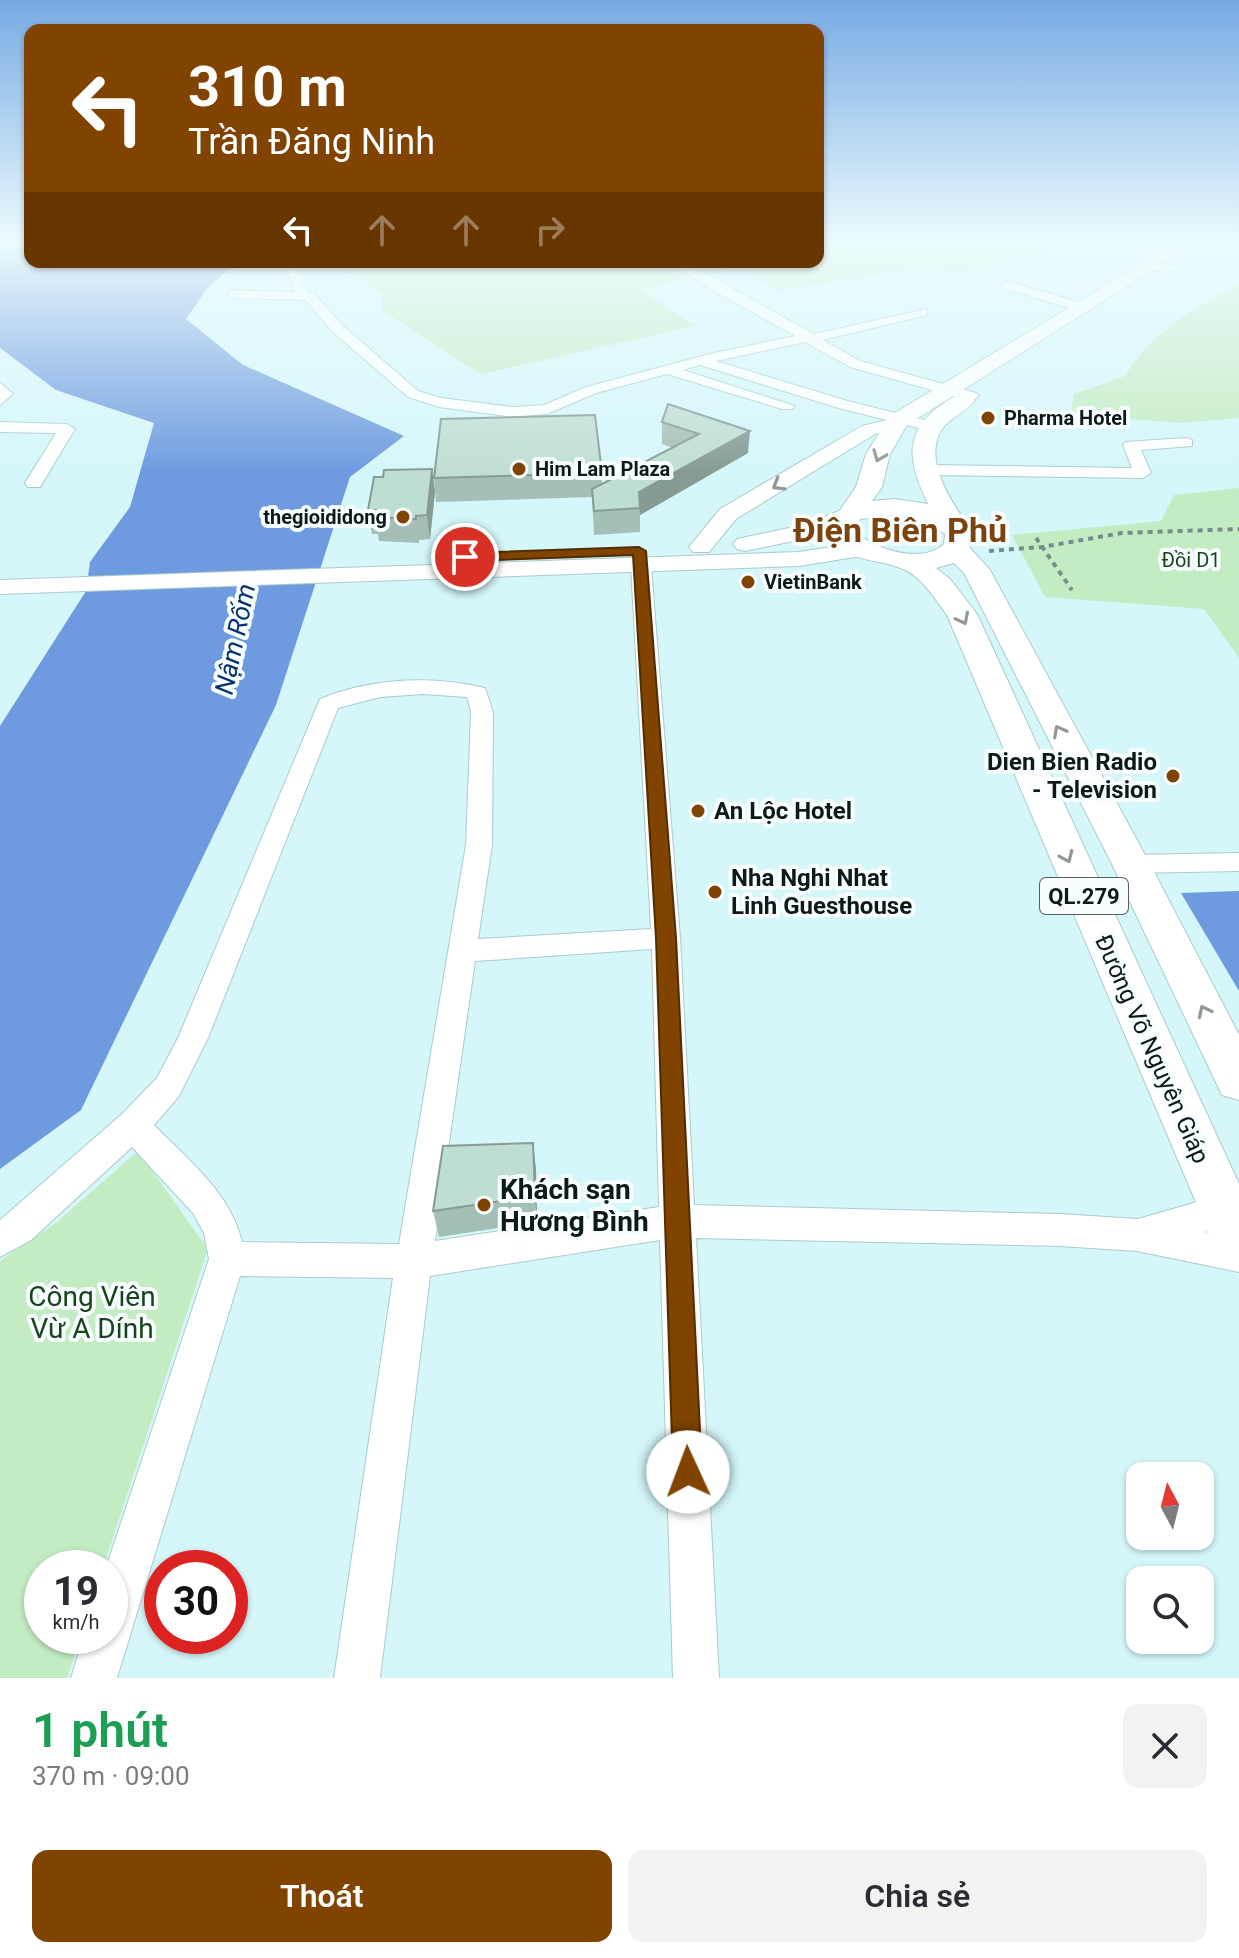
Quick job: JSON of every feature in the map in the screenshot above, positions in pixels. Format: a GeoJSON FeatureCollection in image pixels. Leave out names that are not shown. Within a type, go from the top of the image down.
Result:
{"type":"FeatureCollection","features":[{"type":"Feature","properties":{"kind":"highway"},"geometry":{"type":"LineString","coordinates":[[859,550],[842,534],[842,526],[869,487],[878,454],[898,422],[944,390],[1066,318]]}},
{"type":"Feature","properties":{"kind":"highway"},"geometry":{"type":"LineString","coordinates":[[931,426],[944,412],[1087,318]]}},
{"type":"Feature","properties":{"kind":"highway","name":"QL.279"},"geometry":{"type":"LineString","coordinates":[[931,426],[921,452],[927,470],[965,541],[976,570],[1131,864],[1239,1081]]}},
{"type":"Feature","properties":{"kind":"highway","name":"QL.279"},"geometry":{"type":"LineString","coordinates":[[852,513],[870,508],[906,507],[940,516],[965,541]]}},
{"type":"Feature","properties":{"kind":"highway","name":"QL.279"},"geometry":{"type":"LineString","coordinates":[[859,550],[892,560],[912,562],[938,558],[965,541]]}},
{"type":"Feature","properties":{"kind":"highway","name":"Đường Võ Nguyên Giáp"},"geometry":{"type":"LineString","coordinates":[[912,562],[940,585],[962,614],[1234,1221]]}},
{"type":"Feature","properties":{"kind":"main road"},"geometry":{"type":"LineString","coordinates":[[701,547],[728,514],[869,430],[898,422]]}},
{"type":"Feature","properties":{"kind":"main road"},"geometry":{"type":"LineString","coordinates":[[640,558],[701,547],[764,542],[809,531],[852,513]]}},
{"type":"Feature","properties":{"kind":"main road"},"geometry":{"type":"LineString","coordinates":[[0,587],[68,577],[640,558],[799,559],[859,550]]}},
{"type":"Feature","properties":{"kind":"main road"},"geometry":{"type":"LineString","coordinates":[[0,571],[68,577]]}},
{"type":"Feature","properties":{"kind":"street"},"geometry":{"type":"LineString","coordinates":[[329,318],[413,394],[439,402],[529,412],[547,409],[591,390],[701,361],[894,319],[926,329]]}},
{"type":"Feature","properties":{"kind":"street"},"geometry":{"type":"LineString","coordinates":[[774,318],[855,364],[971,396]]}},
{"type":"Feature","properties":{"kind":"street"},"geometry":{"type":"LineString","coordinates":[[701,361],[898,422],[931,426]]}},
{"type":"Feature","properties":{"kind":"street"},"geometry":{"type":"LineString","coordinates":[[668,370],[787,406]]}},
{"type":"Feature","properties":{"kind":"street"},"geometry":{"type":"LineString","coordinates":[[0,387],[6,394],[0,400]]}},
{"type":"Feature","properties":{"kind":"street"},"geometry":{"type":"LineString","coordinates":[[0,427],[67,429],[34,483]]}},
{"type":"Feature","properties":{"kind":"street"},"geometry":{"type":"LineString","coordinates":[[927,470],[1143,473],[1131,445],[1186,443]]}},
{"type":"Feature","properties":{"kind":"street"},"geometry":{"type":"LineString","coordinates":[[640,558],[666,938],[696,1678]]}},
{"type":"Feature","properties":{"kind":"street"},"geometry":{"type":"LineString","coordinates":[[0,1240],[18,1228],[133,1125],[168,1087],[193,1038],[328,704],[364,692],[464,689],[477,693],[482,712],[479,845],[414,1261],[357,1678]]}},
{"type":"Feature","properties":{"kind":"street"},"geometry":{"type":"LineString","coordinates":[[1131,864],[1239,862]]}},
{"type":"Feature","properties":{"kind":"street"},"geometry":{"type":"LineString","coordinates":[[464,951],[666,938]]}},
{"type":"Feature","properties":{"kind":"street"},"geometry":{"type":"LineString","coordinates":[[128,1569],[227,1259],[221,1229],[205,1202],[133,1125]]}},
{"type":"Feature","properties":{"kind":"street"},"geometry":{"type":"LineString","coordinates":[[227,1259],[414,1261],[677,1221],[1060,1230],[1137,1235],[1239,1255]]}},
{"type":"Feature","properties":{"kind":"street"},"geometry":{"type":"LineString","coordinates":[[1137,1235],[1234,1221]]}},
{"type":"Feature","properties":{"kind":"street"},"geometry":{"type":"LineString","coordinates":[[94,1678],[101,1654]]}},
{"type":"Feature","properties":{"kind":"path"},"geometry":{"type":"LineString","coordinates":[[965,541],[1042,547],[1122,533],[1239,529]]}},
{"type":"Feature","properties":{"kind":"path"},"geometry":{"type":"LineString","coordinates":[[1036,538],[1072,590]]}},
{"type":"Feature","properties":{"kind":"green space"},"geometry":{"type":"Polygon","coordinates":[[[394,318],[683,318],[695,326],[481,374],[394,318]]]}},
{"type":"Feature","properties":{"kind":"green space"},"geometry":{"type":"Polygon","coordinates":[[[1182,318],[1239,318],[1239,418],[1181,423],[1070,414],[1074,394],[1125,376],[1148,347],[1182,318]]]}},
{"type":"Feature","properties":{"kind":"green space","name":"Đồi D1"},"geometry":{"type":"Polygon","coordinates":[[[1239,488],[1239,658],[1204,609],[1045,597],[1012,535],[1161,521],[1174,495],[1239,488]]]}},
{"type":"Feature","properties":{"kind":"green space","name":"Công Viên Vừ A Dính"},"geometry":{"type":"Polygon","coordinates":[[[138,1151],[208,1249],[109,1550],[24,1550],[24,1654],[75,1654],[67,1678],[0,1678],[0,1261],[57,1222],[138,1151]]]}},
{"type":"Feature","properties":{"kind":"water","name":"Nậm Rốm"},"geometry":{"type":"Polygon","coordinates":[[[0,318],[186,318],[243,365],[404,436],[350,477],[276,705],[81,1110],[0,1169],[0,726],[86,591],[90,562],[130,507],[154,423],[56,390],[0,348],[0,318]]]}},
{"type":"Feature","properties":{"kind":"water"},"geometry":{"type":"Polygon","coordinates":[[[1239,891],[1239,991],[1181,893],[1239,891]]]}},
{"type":"Feature","properties":{"kind":"building"},"geometry":{"type":"Polygon","coordinates":[[[668,404],[750,431],[639,492],[640,508],[594,511],[592,489],[699,434],[662,422],[668,404]]]}},
{"type":"Feature","properties":{"kind":"building"},"geometry":{"type":"Polygon","coordinates":[[[595,415],[602,473],[434,478],[441,419],[595,415]]]}},
{"type":"Feature","properties":{"kind":"building"},"geometry":{"type":"Polygon","coordinates":[[[432,469],[427,515],[416,516],[416,519],[375,517],[376,510],[368,510],[374,477],[383,477],[384,470],[432,469]]]}},
{"type":"Feature","properties":{"kind":"building"},"geometry":{"type":"Polygon","coordinates":[[[533,1143],[535,1196],[433,1211],[443,1146],[533,1143]]]}},
{"type":"Feature","properties":{"kind":"place","name":"Pharma Hotel"},"geometry":{"type":"Point","coordinates":[988,418]}},
{"type":"Feature","properties":{"kind":"place","name":"Him Lam Plaza"},"geometry":{"type":"Point","coordinates":[519,469]}},
{"type":"Feature","properties":{"kind":"place","name":"thegioididong"},"geometry":{"type":"Point","coordinates":[403,517]}},
{"type":"Feature","properties":{"kind":"place","name":"VietinBank"},"geometry":{"type":"Point","coordinates":[748,582]}},
{"type":"Feature","properties":{"kind":"place","name":"Dien Bien Radio - Television"},"geometry":{"type":"Point","coordinates":[1173,776]}},
{"type":"Feature","properties":{"kind":"place","name":"An Lộc Hotel"},"geometry":{"type":"Point","coordinates":[698,811]}},
{"type":"Feature","properties":{"kind":"place","name":"Nha Nghi Nhat Linh Guesthouse"},"geometry":{"type":"Point","coordinates":[715,892]}},
{"type":"Feature","properties":{"kind":"place","name":"Khách sạn Hương Bình"},"geometry":{"type":"Point","coordinates":[484,1205]}},
{"type":"Feature","properties":{"kind":"district","name":"Điện Biên Phủ"},"geometry":{"type":"Point","coordinates":[900,530]}},
{"type":"Feature","properties":{"kind":"route"},"geometry":{"type":"LineString","coordinates":[[465,557],[639,551],[666,938],[688,1472]]}}]}
